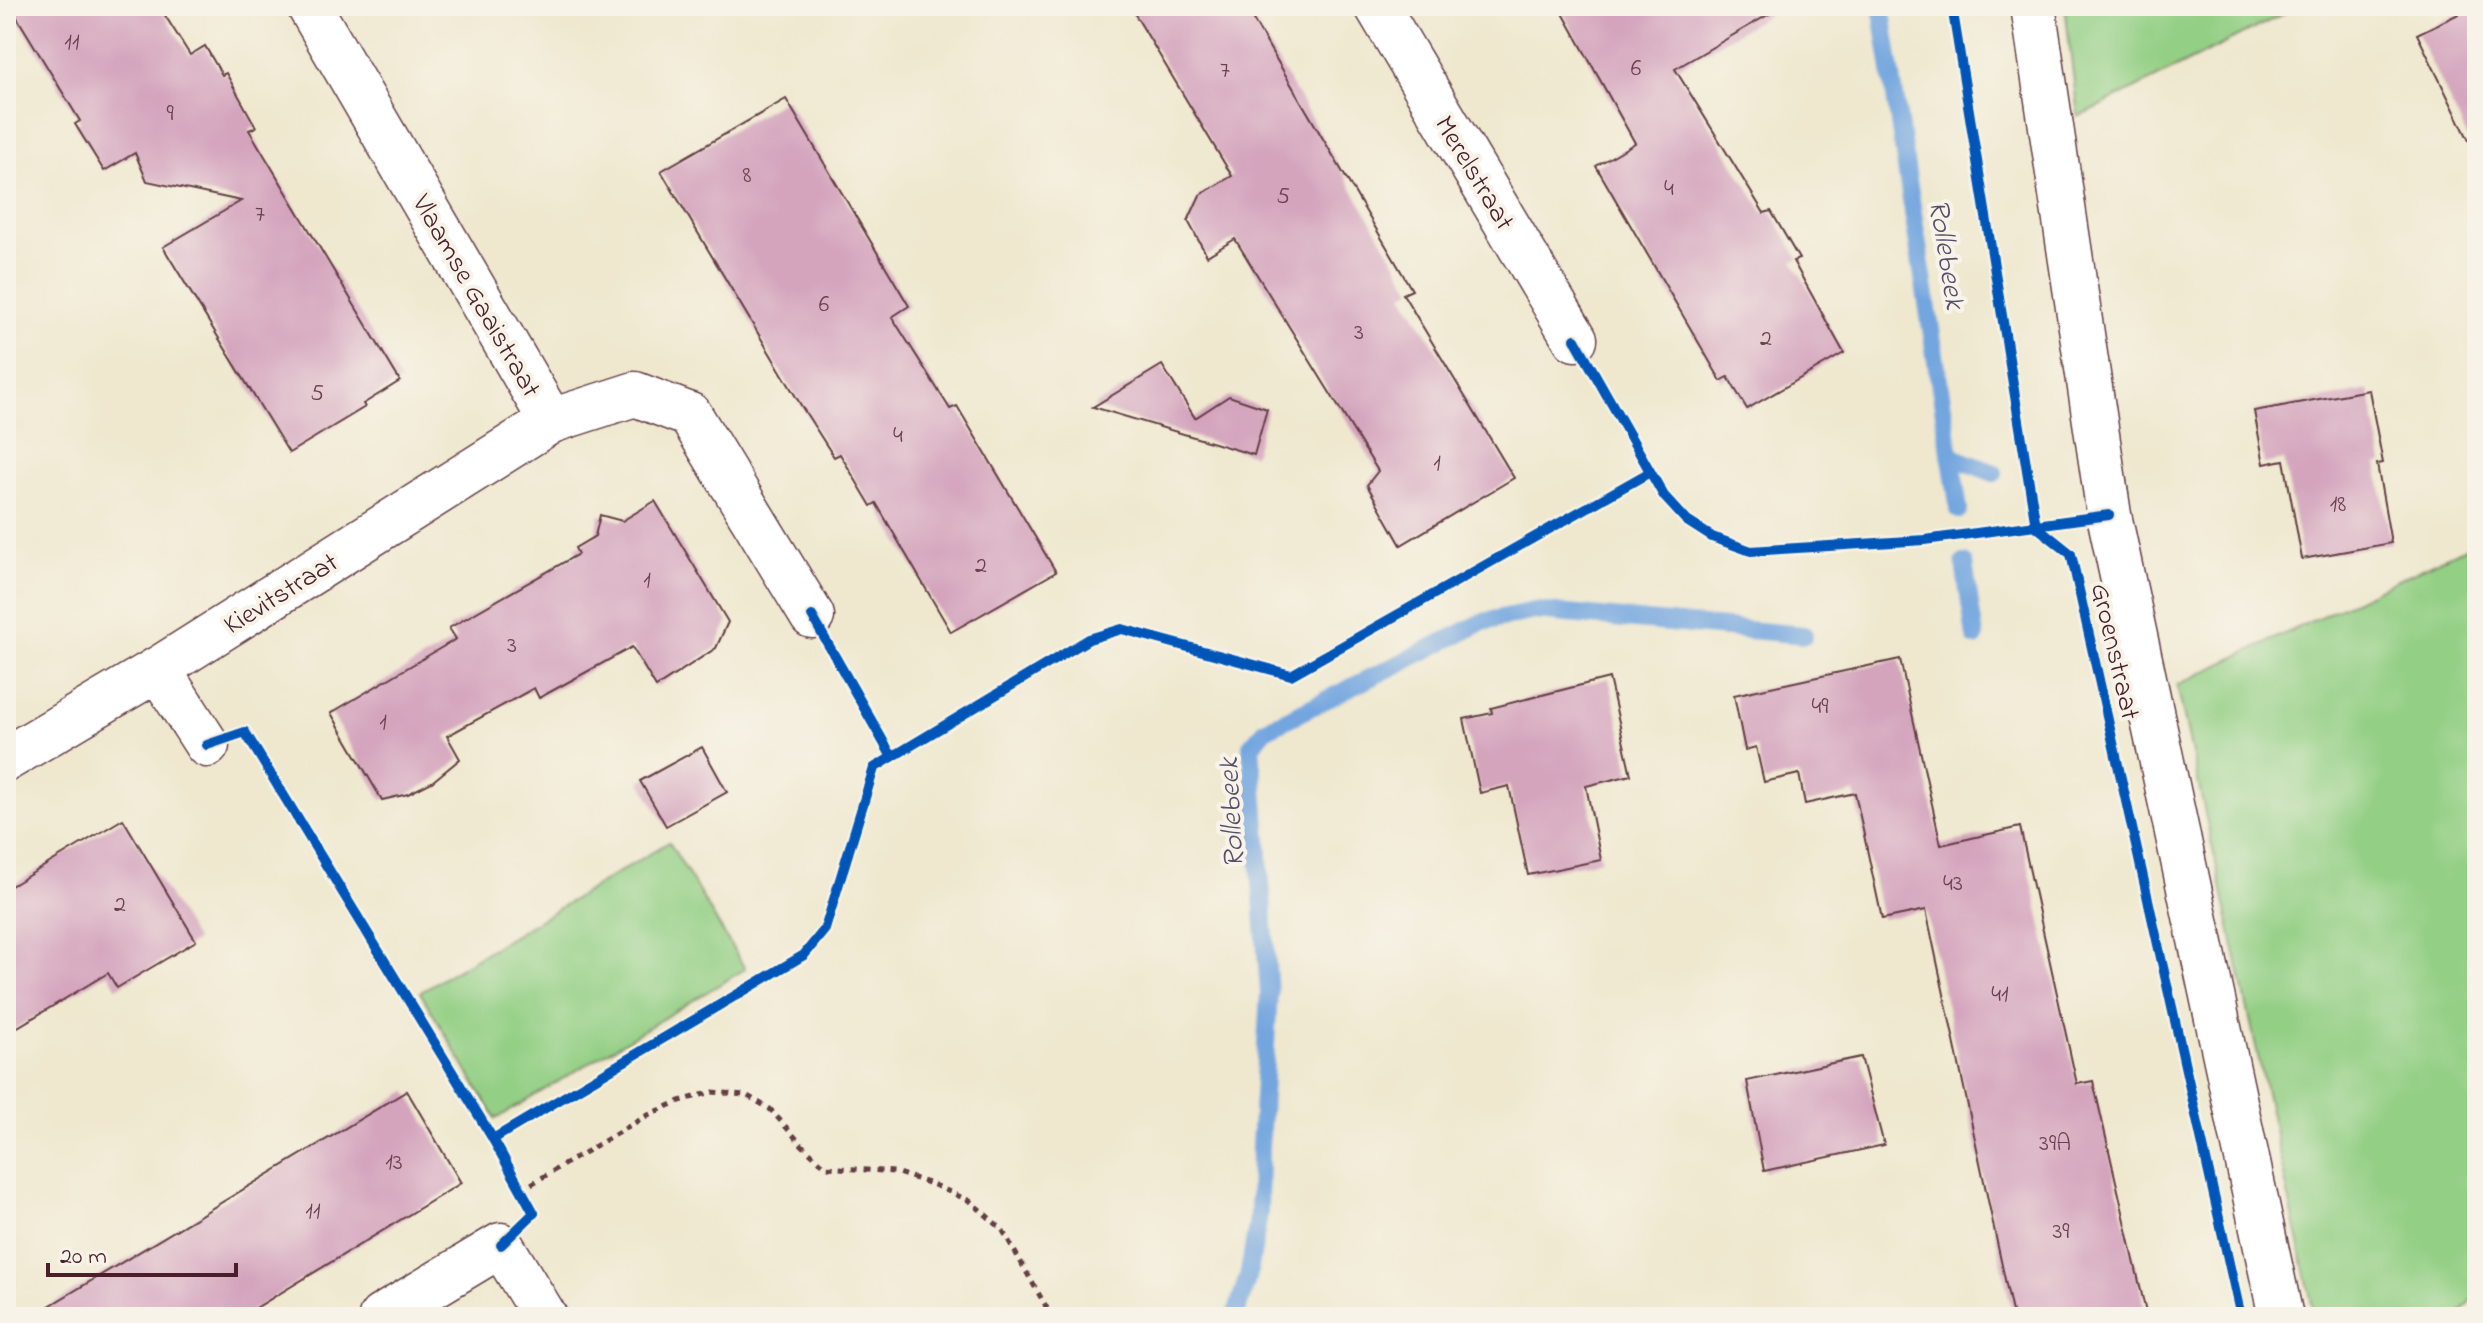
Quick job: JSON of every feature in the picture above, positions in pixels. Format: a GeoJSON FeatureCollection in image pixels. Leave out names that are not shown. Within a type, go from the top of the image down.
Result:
{"type":"FeatureCollection","features":[{"type":"Feature","properties":{"kind":"street","name":"Vlaamse Gaaistraat"},"geometry":{"type":"LineString","coordinates":[[309,6],[551,421],[635,394],[690,415],[812,616]]}},
{"type":"Feature","properties":{"kind":"street","name":"Merelstraat"},"geometry":{"type":"LineString","coordinates":[[1377,6],[1575,339]]}},
{"type":"Feature","properties":{"kind":"street","name":"Groenstraat"},"geometry":{"type":"LineString","coordinates":[[2033,6],[2109,515],[2281,1317]]}},
{"type":"Feature","properties":{"kind":"street","name":"Kievitstraat"},"geometry":{"type":"LineString","coordinates":[[6,759],[158,669],[551,421]]}},
{"type":"Feature","properties":{"kind":"street"},"geometry":{"type":"LineString","coordinates":[[158,669],[207,745]]}},
{"type":"Feature","properties":{"kind":"street"},"geometry":{"type":"LineString","coordinates":[[381,1317],[501,1245],[545,1317]]}},
{"type":"Feature","properties":{"kind":"path"},"geometry":{"type":"LineString","coordinates":[[521,1190],[648,1115],[680,1101],[712,1092],[746,1095],[770,1109],[826,1167],[895,1172],[970,1201],[1002,1229],[1052,1317]]}},
{"type":"Feature","properties":{"kind":"green space"},"geometry":{"type":"Polygon","coordinates":[[[2065,6],[2299,6],[2078,117],[2065,6]]]}},
{"type":"Feature","properties":{"kind":"green space"},"geometry":{"type":"Polygon","coordinates":[[[2477,542],[2477,1295],[2456,1317],[2315,1317],[2177,685],[2477,542]]]}},
{"type":"Feature","properties":{"kind":"green space"},"geometry":{"type":"Polygon","coordinates":[[[669,842],[745,969],[496,1119],[420,992],[669,842]]]}},
{"type":"Feature","properties":{"kind":"building"},"geometry":{"type":"Polygon","coordinates":[[[10,6],[159,6],[190,55],[205,46],[222,75],[226,73],[256,127],[249,130],[400,381],[363,404],[365,407],[289,453],[163,247],[241,201],[147,181],[135,153],[104,171],[75,124],[80,121],[10,6]]]}},
{"type":"Feature","properties":{"kind":"building"},"geometry":{"type":"Polygon","coordinates":[[[1130,6],[1245,6],[1412,290],[1403,294],[1514,478],[1401,545],[1367,485],[1378,471],[1235,239],[1207,256],[1188,221],[1200,195],[1232,176],[1130,6]]]}},
{"type":"Feature","properties":{"kind":"building"},"geometry":{"type":"Polygon","coordinates":[[[1559,6],[1783,6],[1675,69],[1764,213],[1771,211],[1799,259],[1793,261],[1844,353],[1747,409],[1728,377],[1721,381],[1596,166],[1635,143],[1559,6]]]}},
{"type":"Feature","properties":{"kind":"building"},"geometry":{"type":"Polygon","coordinates":[[[2477,6],[2477,157],[2417,34],[2477,6]]]}},
{"type":"Feature","properties":{"kind":"building"},"geometry":{"type":"Polygon","coordinates":[[[786,99],[909,306],[892,317],[950,409],[957,406],[1056,572],[951,632],[876,503],[871,506],[840,454],[834,457],[802,407],[661,171],[786,99]]]}},
{"type":"Feature","properties":{"kind":"building"},"geometry":{"type":"Polygon","coordinates":[[[1162,365],[1195,418],[1229,396],[1267,409],[1254,455],[1093,407],[1162,365]]]}},
{"type":"Feature","properties":{"kind":"building"},"geometry":{"type":"Polygon","coordinates":[[[2369,390],[2383,463],[2377,464],[2391,543],[2302,559],[2284,460],[2264,464],[2254,411],[2369,390]]]}},
{"type":"Feature","properties":{"kind":"building"},"geometry":{"type":"Polygon","coordinates":[[[655,501],[728,622],[716,648],[656,687],[632,647],[539,698],[534,688],[447,736],[460,759],[432,782],[408,794],[382,800],[331,713],[456,639],[449,628],[578,554],[575,548],[595,536],[600,515],[622,521],[655,501]]]}},
{"type":"Feature","properties":{"kind":"building"},"geometry":{"type":"Polygon","coordinates":[[[1900,659],[1941,845],[2020,827],[2077,1084],[2093,1081],[2147,1317],[2013,1317],[1926,910],[1882,919],[1855,793],[1805,804],[1799,774],[1764,782],[1756,747],[1745,750],[1734,695],[1900,659]]]}},
{"type":"Feature","properties":{"kind":"building"},"geometry":{"type":"Polygon","coordinates":[[[1609,678],[1631,775],[1586,786],[1601,860],[1528,875],[1509,786],[1480,793],[1464,719],[1492,713],[1491,708],[1609,678]]]}},
{"type":"Feature","properties":{"kind":"building"},"geometry":{"type":"Polygon","coordinates":[[[702,747],[727,792],[666,826],[640,781],[702,747]]]}},
{"type":"Feature","properties":{"kind":"building"},"geometry":{"type":"Polygon","coordinates":[[[123,819],[196,941],[117,988],[108,973],[6,1034],[6,889],[123,819]]]}},
{"type":"Feature","properties":{"kind":"building"},"geometry":{"type":"Polygon","coordinates":[[[1861,1057],[1884,1145],[1764,1171],[1747,1081],[1861,1057]]]}},
{"type":"Feature","properties":{"kind":"building"},"geometry":{"type":"Polygon","coordinates":[[[407,1091],[461,1183],[241,1317],[31,1317],[407,1091]]]}},
{"type":"Feature","properties":{"kind":"waterway","name":"Rollebeek"},"geometry":{"type":"LineString","coordinates":[[1881,6],[1959,510]]}},
{"type":"Feature","properties":{"kind":"waterway"},"geometry":{"type":"LineString","coordinates":[[1950,456],[1994,473]]}},
{"type":"Feature","properties":{"kind":"waterway","name":"Rollebeek"},"geometry":{"type":"LineString","coordinates":[[1964,563],[1975,637]]}},
{"type":"Feature","properties":{"kind":"waterway","name":"Rollebeek"},"geometry":{"type":"LineString","coordinates":[[1235,1317],[1249,1273],[1259,1213],[1269,993],[1251,746],[1265,730],[1483,622],[1534,611],[1804,635]]}},
{"type":"Feature","properties":{"kind":"cycle path"},"geometry":{"type":"LineString","coordinates":[[1952,6],[2036,526],[2071,554],[2241,1317]]}},
{"type":"Feature","properties":{"kind":"cycle path"},"geometry":{"type":"LineString","coordinates":[[1575,339],[1664,496],[1687,521],[1712,537],[1751,551],[1925,540],[2109,515]]}},
{"type":"Feature","properties":{"kind":"cycle path"},"geometry":{"type":"LineString","coordinates":[[812,616],[892,757],[1089,639],[1122,629],[1291,675],[1650,472]]}},
{"type":"Feature","properties":{"kind":"cycle path"},"geometry":{"type":"LineString","coordinates":[[207,745],[245,732],[493,1139],[534,1213],[501,1245]]}},
{"type":"Feature","properties":{"kind":"cycle path"},"geometry":{"type":"LineString","coordinates":[[493,1139],[804,955],[825,929],[874,768],[892,757]]}}]}
